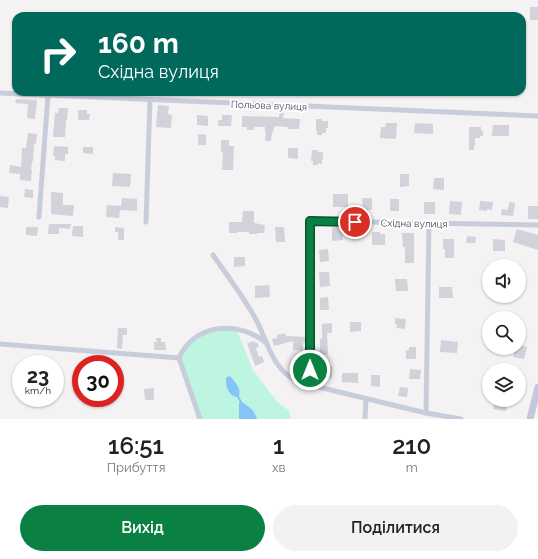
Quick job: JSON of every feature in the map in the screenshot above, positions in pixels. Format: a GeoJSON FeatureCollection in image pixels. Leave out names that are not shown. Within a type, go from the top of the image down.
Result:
{"type":"FeatureCollection","features":[{"type":"Feature","properties":{"kind":"main road"},"geometry":{"type":"LineString","coordinates":[[530,419],[538,387]]}},
{"type":"Feature","properties":{"kind":"street","name":"Польова вулиця"},"geometry":{"type":"LineString","coordinates":[[0,93],[12,94]]}},
{"type":"Feature","properties":{"kind":"street"},"geometry":{"type":"LineString","coordinates":[[39,218],[48,96]]}},
{"type":"Feature","properties":{"kind":"street","name":"Польова вулиця"},"geometry":{"type":"LineString","coordinates":[[68,96],[538,116]]}},
{"type":"Feature","properties":{"kind":"street"},"geometry":{"type":"LineString","coordinates":[[146,222],[150,100]]}},
{"type":"Feature","properties":{"kind":"street","name":"Східна вулиця"},"geometry":{"type":"LineString","coordinates":[[310,385],[310,221],[538,225]]}},
{"type":"Feature","properties":{"kind":"street"},"geometry":{"type":"LineString","coordinates":[[426,413],[429,223]]}},
{"type":"Feature","properties":{"kind":"street"},"geometry":{"type":"LineString","coordinates":[[213,255],[255,318],[273,357],[279,367],[286,374],[296,380],[310,385],[426,413],[461,419]]}},
{"type":"Feature","properties":{"kind":"street"},"geometry":{"type":"LineString","coordinates":[[200,419],[179,358],[182,350],[194,338],[214,329],[228,328],[242,330],[259,337],[266,342]]}},
{"type":"Feature","properties":{"kind":"street"},"geometry":{"type":"LineString","coordinates":[[0,344],[179,358]]}},
{"type":"Feature","properties":{"kind":"street"},"geometry":{"type":"LineString","coordinates":[[364,419],[366,399]]}},
{"type":"Feature","properties":{"kind":"green space"},"geometry":{"type":"Polygon","coordinates":[[[234,329],[238,333],[253,370],[277,402],[290,412],[290,419],[200,419],[179,358],[182,350],[201,334],[234,329]]]}},
{"type":"Feature","properties":{"kind":"water"},"geometry":{"type":"Polygon","coordinates":[[[230,376],[239,389],[240,392],[238,397],[232,395],[227,388],[226,378],[230,376]]]}},
{"type":"Feature","properties":{"kind":"water"},"geometry":{"type":"Polygon","coordinates":[[[241,402],[251,409],[257,419],[239,419],[239,403],[241,402]]]}},
{"type":"Feature","properties":{"kind":"building"},"geometry":{"type":"Polygon","coordinates":[[[530,7],[538,7],[538,20],[530,20],[530,7]]]}},
{"type":"Feature","properties":{"kind":"building"},"geometry":{"type":"Polygon","coordinates":[[[16,99],[37,100],[35,119],[27,118],[28,104],[15,103],[16,99]]]}},
{"type":"Feature","properties":{"kind":"building"},"geometry":{"type":"Polygon","coordinates":[[[158,105],[169,106],[168,114],[172,115],[171,128],[156,127],[158,105]]]}},
{"type":"Feature","properties":{"kind":"building"},"geometry":{"type":"Polygon","coordinates":[[[59,108],[68,108],[65,137],[53,137],[55,113],[58,113],[59,108]]]}},
{"type":"Feature","properties":{"kind":"building"},"geometry":{"type":"Polygon","coordinates":[[[78,110],[87,110],[87,114],[90,114],[89,120],[78,120],[78,110]]]}},
{"type":"Feature","properties":{"kind":"building"},"geometry":{"type":"Polygon","coordinates":[[[279,112],[284,113],[283,118],[300,119],[299,129],[288,129],[288,127],[275,126],[271,141],[265,141],[265,127],[254,127],[254,130],[247,130],[247,127],[242,127],[242,116],[279,117],[279,112]]]}},
{"type":"Feature","properties":{"kind":"building"},"geometry":{"type":"Polygon","coordinates":[[[197,115],[208,116],[208,126],[197,125],[197,115]]]}},
{"type":"Feature","properties":{"kind":"building"},"geometry":{"type":"Polygon","coordinates":[[[222,115],[232,115],[231,126],[218,126],[218,120],[222,120],[222,115]]]}},
{"type":"Feature","properties":{"kind":"building"},"geometry":{"type":"Polygon","coordinates":[[[316,119],[328,121],[326,133],[317,135],[316,119]]]}},
{"type":"Feature","properties":{"kind":"building"},"geometry":{"type":"Polygon","coordinates":[[[386,123],[397,123],[396,139],[380,138],[381,127],[385,127],[386,123]]]}},
{"type":"Feature","properties":{"kind":"building"},"geometry":{"type":"Polygon","coordinates":[[[415,123],[433,124],[433,134],[414,133],[415,123]]]}},
{"type":"Feature","properties":{"kind":"building"},"geometry":{"type":"Polygon","coordinates":[[[493,125],[509,125],[509,136],[492,136],[493,125]]]}},
{"type":"Feature","properties":{"kind":"building"},"geometry":{"type":"Polygon","coordinates":[[[469,127],[481,127],[481,131],[483,131],[483,136],[480,136],[480,138],[475,138],[474,150],[469,150],[469,127]]]}},
{"type":"Feature","properties":{"kind":"building"},"geometry":{"type":"Polygon","coordinates":[[[28,133],[37,134],[36,144],[34,143],[31,181],[20,180],[20,174],[9,173],[10,165],[21,167],[22,148],[26,148],[28,133]]]}},
{"type":"Feature","properties":{"kind":"building"},"geometry":{"type":"Polygon","coordinates":[[[198,134],[206,135],[206,145],[198,145],[198,134]]]}},
{"type":"Feature","properties":{"kind":"building"},"geometry":{"type":"Polygon","coordinates":[[[221,140],[229,140],[229,146],[234,146],[233,170],[222,170],[223,152],[221,152],[221,140]]]}},
{"type":"Feature","properties":{"kind":"building"},"geometry":{"type":"Polygon","coordinates":[[[54,146],[68,147],[68,154],[65,154],[65,161],[55,160],[55,156],[53,156],[54,146]]]}},
{"type":"Feature","properties":{"kind":"building"},"geometry":{"type":"Polygon","coordinates":[[[83,147],[93,147],[93,154],[83,153],[83,147]]]}},
{"type":"Feature","properties":{"kind":"building"},"geometry":{"type":"Polygon","coordinates":[[[288,148],[298,148],[298,159],[288,158],[288,148]]]}},
{"type":"Feature","properties":{"kind":"building"},"geometry":{"type":"Polygon","coordinates":[[[312,150],[323,152],[322,164],[318,163],[318,165],[313,165],[313,161],[311,161],[312,150]]]}},
{"type":"Feature","properties":{"kind":"building"},"geometry":{"type":"Polygon","coordinates":[[[113,173],[131,174],[130,187],[112,186],[113,173]]]}},
{"type":"Feature","properties":{"kind":"building"},"geometry":{"type":"Polygon","coordinates":[[[400,174],[409,174],[409,186],[400,187],[400,174]]]}},
{"type":"Feature","properties":{"kind":"building"},"geometry":{"type":"Polygon","coordinates":[[[434,178],[444,178],[444,190],[433,189],[434,178]]]}},
{"type":"Feature","properties":{"kind":"building"},"geometry":{"type":"Polygon","coordinates":[[[25,189],[33,190],[33,198],[24,197],[25,189]]]}},
{"type":"Feature","properties":{"kind":"building"},"geometry":{"type":"Polygon","coordinates":[[[51,192],[63,193],[63,205],[74,205],[73,216],[51,214],[51,192]]]}},
{"type":"Feature","properties":{"kind":"building"},"geometry":{"type":"Polygon","coordinates":[[[333,194],[348,194],[348,207],[333,207],[333,194]]]}},
{"type":"Feature","properties":{"kind":"building"},"geometry":{"type":"Polygon","coordinates":[[[0,196],[9,197],[8,208],[0,207],[0,196]]]}},
{"type":"Feature","properties":{"kind":"building"},"geometry":{"type":"Polygon","coordinates":[[[122,198],[137,199],[137,211],[120,210],[119,218],[106,217],[107,205],[121,206],[122,198]]]}},
{"type":"Feature","properties":{"kind":"building"},"geometry":{"type":"Polygon","coordinates":[[[362,198],[372,198],[372,210],[363,210],[362,198]]]}},
{"type":"Feature","properties":{"kind":"building"},"geometry":{"type":"Polygon","coordinates":[[[390,199],[399,199],[399,211],[390,211],[390,199]]]}},
{"type":"Feature","properties":{"kind":"building"},"geometry":{"type":"Polygon","coordinates":[[[450,201],[462,202],[461,215],[449,214],[450,201]]]}},
{"type":"Feature","properties":{"kind":"building"},"geometry":{"type":"Polygon","coordinates":[[[480,201],[493,202],[492,210],[479,210],[480,201]]]}},
{"type":"Feature","properties":{"kind":"building"},"geometry":{"type":"Polygon","coordinates":[[[424,202],[435,202],[435,214],[424,214],[424,202]]]}},
{"type":"Feature","properties":{"kind":"building"},"geometry":{"type":"Polygon","coordinates":[[[509,202],[515,203],[513,216],[501,215],[502,209],[508,210],[509,202]]]}},
{"type":"Feature","properties":{"kind":"building"},"geometry":{"type":"Polygon","coordinates":[[[528,206],[538,206],[538,219],[528,219],[528,206]]]}},
{"type":"Feature","properties":{"kind":"building"},"geometry":{"type":"Polygon","coordinates":[[[243,211],[254,211],[254,223],[265,225],[264,233],[229,233],[229,222],[242,222],[243,211]]]}},
{"type":"Feature","properties":{"kind":"building"},"geometry":{"type":"Polygon","coordinates":[[[49,224],[71,224],[70,229],[59,228],[59,234],[48,234],[49,224]]]}},
{"type":"Feature","properties":{"kind":"building"},"geometry":{"type":"Polygon","coordinates":[[[73,226],[83,226],[83,237],[72,236],[73,226]]]}},
{"type":"Feature","properties":{"kind":"building"},"geometry":{"type":"Polygon","coordinates":[[[26,227],[38,227],[37,236],[26,235],[26,227]]]}},
{"type":"Feature","properties":{"kind":"building"},"geometry":{"type":"Polygon","coordinates":[[[115,227],[124,228],[124,240],[118,240],[118,232],[115,232],[115,227]]]}},
{"type":"Feature","properties":{"kind":"building"},"geometry":{"type":"Polygon","coordinates":[[[275,227],[284,227],[285,242],[276,242],[275,227]]]}},
{"type":"Feature","properties":{"kind":"building"},"geometry":{"type":"Polygon","coordinates":[[[332,227],[343,227],[343,240],[332,241],[332,227]]]}},
{"type":"Feature","properties":{"kind":"building"},"geometry":{"type":"Polygon","coordinates":[[[517,229],[538,235],[538,250],[513,242],[517,229]]]}},
{"type":"Feature","properties":{"kind":"building"},"geometry":{"type":"Polygon","coordinates":[[[372,232],[380,232],[380,234],[385,234],[385,245],[372,245],[372,232]]]}},
{"type":"Feature","properties":{"kind":"building"},"geometry":{"type":"Polygon","coordinates":[[[402,233],[414,233],[414,263],[405,263],[405,247],[403,247],[402,233]]]}},
{"type":"Feature","properties":{"kind":"building"},"geometry":{"type":"Polygon","coordinates":[[[467,236],[476,237],[475,243],[466,243],[467,236]]]}},
{"type":"Feature","properties":{"kind":"building"},"geometry":{"type":"Polygon","coordinates":[[[443,239],[454,239],[454,258],[445,258],[443,239]]]}},
{"type":"Feature","properties":{"kind":"building"},"geometry":{"type":"Polygon","coordinates":[[[493,239],[505,240],[505,251],[493,251],[493,239]]]}},
{"type":"Feature","properties":{"kind":"building"},"geometry":{"type":"Polygon","coordinates":[[[328,249],[329,261],[320,262],[319,250],[328,249]]]}},
{"type":"Feature","properties":{"kind":"building"},"geometry":{"type":"Polygon","coordinates":[[[234,257],[245,257],[245,266],[234,267],[234,257]]]}},
{"type":"Feature","properties":{"kind":"building"},"geometry":{"type":"Polygon","coordinates":[[[319,272],[329,272],[330,286],[320,287],[319,272]]]}},
{"type":"Feature","properties":{"kind":"building"},"geometry":{"type":"Polygon","coordinates":[[[395,279],[407,279],[408,291],[396,291],[395,279]]]}},
{"type":"Feature","properties":{"kind":"building"},"geometry":{"type":"Polygon","coordinates":[[[269,285],[270,297],[255,298],[255,286],[269,285]]]}},
{"type":"Feature","properties":{"kind":"building"},"geometry":{"type":"Polygon","coordinates":[[[439,287],[452,287],[453,298],[439,298],[439,287]]]}},
{"type":"Feature","properties":{"kind":"building"},"geometry":{"type":"Polygon","coordinates":[[[328,297],[329,310],[320,310],[320,298],[328,297]]]}},
{"type":"Feature","properties":{"kind":"building"},"geometry":{"type":"Polygon","coordinates":[[[395,318],[406,319],[405,329],[396,328],[397,324],[395,324],[395,318]]]}},
{"type":"Feature","properties":{"kind":"building"},"geometry":{"type":"Polygon","coordinates":[[[350,322],[361,322],[361,331],[350,332],[350,322]]]}},
{"type":"Feature","properties":{"kind":"building"},"geometry":{"type":"Polygon","coordinates":[[[332,323],[332,333],[327,333],[328,355],[320,355],[322,324],[332,323]]]}},
{"type":"Feature","properties":{"kind":"building"},"geometry":{"type":"Polygon","coordinates":[[[118,328],[127,328],[127,335],[123,335],[122,349],[117,348],[118,328]]]}},
{"type":"Feature","properties":{"kind":"building"},"geometry":{"type":"Polygon","coordinates":[[[285,333],[286,336],[306,337],[306,343],[303,343],[303,350],[293,350],[293,341],[274,346],[272,339],[277,338],[277,335],[285,333]]]}},
{"type":"Feature","properties":{"kind":"building"},"geometry":{"type":"Polygon","coordinates":[[[156,338],[161,338],[161,342],[165,342],[166,350],[154,350],[154,342],[157,342],[156,338]]]}},
{"type":"Feature","properties":{"kind":"building"},"geometry":{"type":"Polygon","coordinates":[[[441,340],[458,342],[457,353],[440,352],[441,340]]]}},
{"type":"Feature","properties":{"kind":"building"},"geometry":{"type":"Polygon","coordinates":[[[254,341],[255,343],[257,342],[259,347],[256,348],[259,357],[262,356],[264,362],[255,366],[247,343],[254,341]]]}},
{"type":"Feature","properties":{"kind":"building"},"geometry":{"type":"Polygon","coordinates":[[[409,347],[416,347],[416,359],[406,359],[406,350],[409,350],[409,347]]]}},
{"type":"Feature","properties":{"kind":"building"},"geometry":{"type":"Polygon","coordinates":[[[513,355],[525,355],[524,359],[513,357],[513,355]]]}},
{"type":"Feature","properties":{"kind":"building"},"geometry":{"type":"Polygon","coordinates":[[[292,359],[305,360],[305,368],[300,368],[299,372],[292,372],[292,359]]]}},
{"type":"Feature","properties":{"kind":"building"},"geometry":{"type":"Polygon","coordinates":[[[318,366],[332,366],[332,378],[315,379],[315,369],[318,369],[318,366]]]}},
{"type":"Feature","properties":{"kind":"building"},"geometry":{"type":"Polygon","coordinates":[[[410,369],[421,370],[420,379],[409,379],[410,369]]]}},
{"type":"Feature","properties":{"kind":"building"},"geometry":{"type":"Polygon","coordinates":[[[342,373],[358,373],[358,383],[342,382],[342,373]]]}},
{"type":"Feature","properties":{"kind":"building"},"geometry":{"type":"Polygon","coordinates":[[[371,375],[380,375],[380,387],[371,386],[371,375]]]}},
{"type":"Feature","properties":{"kind":"building"},"geometry":{"type":"Polygon","coordinates":[[[400,387],[408,388],[407,397],[398,396],[400,387]]]}},
{"type":"Feature","properties":{"kind":"building"},"geometry":{"type":"Polygon","coordinates":[[[154,388],[154,400],[145,400],[144,389],[154,388]]]}},
{"type":"Feature","properties":{"kind":"building"},"geometry":{"type":"Polygon","coordinates":[[[493,407],[507,407],[506,411],[493,409],[493,407]]]}},
{"type":"Feature","properties":{"kind":"waterway"},"geometry":{"type":"LineString","coordinates":[[237,395],[242,404]]}},
{"type":"Feature","properties":{"kind":"route"},"geometry":{"type":"LineString","coordinates":[[310,370],[310,221],[355,222]]}}]}
